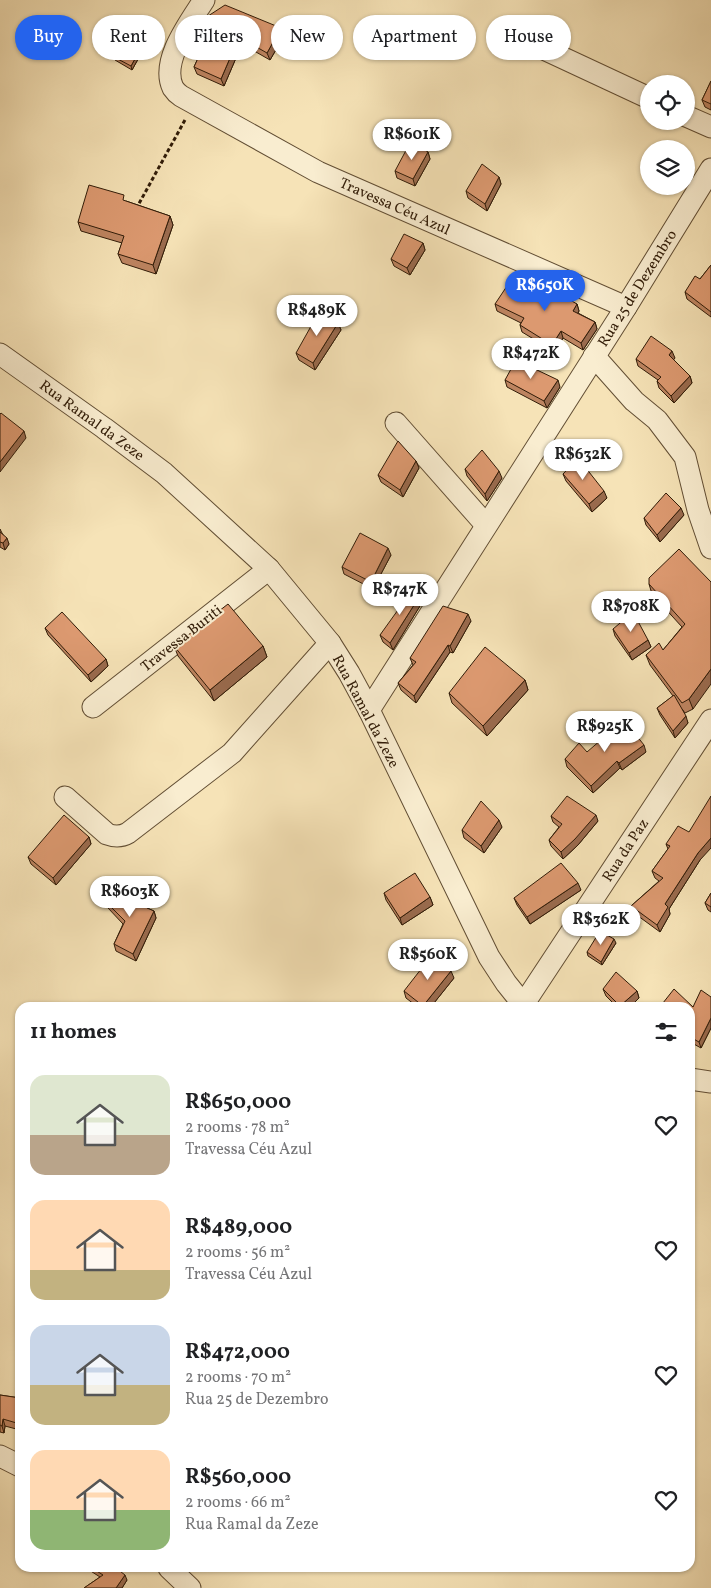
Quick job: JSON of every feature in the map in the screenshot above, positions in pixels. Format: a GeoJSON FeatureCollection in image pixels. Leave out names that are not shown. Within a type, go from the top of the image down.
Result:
{"type":"FeatureCollection","features":[{"type":"Feature","properties":{"kind":"street","name":"Travessa Céu Azul"},"geometry":{"type":"LineString","coordinates":[[204,0],[179,39],[171,60],[173,89],[181,96],[318,172],[626,307]]}},
{"type":"Feature","properties":{"kind":"street"},"geometry":{"type":"LineString","coordinates":[[567,60],[640,94]]}},
{"type":"Feature","properties":{"kind":"street"},"geometry":{"type":"LineString","coordinates":[[695,120],[711,127]]}},
{"type":"Feature","properties":{"kind":"street","name":"Rua 25 de Dezembro"},"geometry":{"type":"LineString","coordinates":[[369,710],[626,307],[711,169]]}},
{"type":"Feature","properties":{"kind":"street","name":"Rua Ramal da Zeze"},"geometry":{"type":"LineString","coordinates":[[0,354],[164,473],[269,569],[330,644],[369,710],[489,957],[506,983],[522,1002]]}},
{"type":"Feature","properties":{"kind":"street"},"geometry":{"type":"LineString","coordinates":[[594,356],[634,401],[657,420],[685,457],[702,524],[711,548]]}},
{"type":"Feature","properties":{"kind":"street"},"geometry":{"type":"LineString","coordinates":[[396,423],[486,526]]}},
{"type":"Feature","properties":{"kind":"street","name":"Travessa Buriti"},"geometry":{"type":"LineString","coordinates":[[93,707],[269,569]]}},
{"type":"Feature","properties":{"kind":"street"},"geometry":{"type":"LineString","coordinates":[[65,797],[107,834],[122,836],[128,833],[232,754],[330,644]]}},
{"type":"Feature","properties":{"kind":"street","name":"Rua da Paz"},"geometry":{"type":"LineString","coordinates":[[528,1002],[711,720]]}},
{"type":"Feature","properties":{"kind":"street"},"geometry":{"type":"LineString","coordinates":[[695,1080],[711,1082]]}},
{"type":"Feature","properties":{"kind":"street"},"geometry":{"type":"LineString","coordinates":[[0,1456],[15,1464]]}},
{"type":"Feature","properties":{"kind":"street"},"geometry":{"type":"LineString","coordinates":[[173,1572],[190,1588]]}},
{"type":"Feature","properties":{"kind":"path"},"geometry":{"type":"LineString","coordinates":[[134,214],[194,104]]}},
{"type":"Feature","properties":{"kind":"building"},"geometry":{"type":"Polygon","coordinates":[[[225,5],[249,15],[210,15],[225,5]]]}},
{"type":"Feature","properties":{"kind":"building"},"geometry":{"type":"Polygon","coordinates":[[[261,20],[271,24],[271,46],[267,53],[261,50],[261,20]]]}},
{"type":"Feature","properties":{"kind":"building"},"geometry":{"type":"Polygon","coordinates":[[[120,60],[134,60],[131,66],[120,60]]]}},
{"type":"Feature","properties":{"kind":"building"},"geometry":{"type":"Polygon","coordinates":[[[197,60],[229,60],[221,79],[194,67],[197,60]]]}},
{"type":"Feature","properties":{"kind":"building"},"geometry":{"type":"Polygon","coordinates":[[[711,81],[711,104],[702,100],[711,81]]]}},
{"type":"Feature","properties":{"kind":"building"},"geometry":{"type":"Polygon","coordinates":[[[411,141],[428,152],[413,179],[395,171],[411,141]]]}},
{"type":"Feature","properties":{"kind":"building"},"geometry":{"type":"Polygon","coordinates":[[[482,164],[499,177],[485,204],[466,191],[482,164]]]}},
{"type":"Feature","properties":{"kind":"building"},"geometry":{"type":"Polygon","coordinates":[[[89,185],[124,195],[123,200],[170,216],[153,265],[118,254],[124,236],[78,222],[89,185]]]}},
{"type":"Feature","properties":{"kind":"building"},"geometry":{"type":"Polygon","coordinates":[[[404,234],[423,243],[407,268],[391,259],[404,234]]]}},
{"type":"Feature","properties":{"kind":"building"},"geometry":{"type":"Polygon","coordinates":[[[711,265],[711,312],[685,292],[695,276],[700,279],[711,265]]]}},
{"type":"Feature","properties":{"kind":"building"},"geometry":{"type":"Polygon","coordinates":[[[513,277],[539,294],[544,285],[577,304],[573,311],[595,322],[581,343],[561,331],[552,345],[520,325],[524,318],[495,304],[513,277]]]}},
{"type":"Feature","properties":{"kind":"building"},"geometry":{"type":"Polygon","coordinates":[[[319,312],[338,323],[313,363],[296,353],[319,312]]]}},
{"type":"Feature","properties":{"kind":"building"},"geometry":{"type":"Polygon","coordinates":[[[651,336],[672,351],[669,355],[690,376],[671,396],[657,381],[661,377],[636,359],[651,336]]]}},
{"type":"Feature","properties":{"kind":"building"},"geometry":{"type":"Polygon","coordinates":[[[516,360],[558,380],[544,401],[505,380],[516,360]]]}},
{"type":"Feature","properties":{"kind":"building"},"geometry":{"type":"Polygon","coordinates":[[[0,414],[24,431],[0,462],[0,414]]]}},
{"type":"Feature","properties":{"kind":"building"},"geometry":{"type":"Polygon","coordinates":[[[398,441],[416,461],[400,490],[378,475],[398,441]]]}},
{"type":"Feature","properties":{"kind":"building"},"geometry":{"type":"Polygon","coordinates":[[[482,450],[499,471],[485,494],[465,469],[482,450]]]}},
{"type":"Feature","properties":{"kind":"building"},"geometry":{"type":"Polygon","coordinates":[[[578,458],[604,491],[589,504],[563,474],[578,458]]]}},
{"type":"Feature","properties":{"kind":"building"},"geometry":{"type":"Polygon","coordinates":[[[666,493],[681,508],[657,535],[644,518],[666,493]]]}},
{"type":"Feature","properties":{"kind":"building"},"geometry":{"type":"Polygon","coordinates":[[[0,532],[7,538],[3,543],[0,542],[0,532]]]}},
{"type":"Feature","properties":{"kind":"building"},"geometry":{"type":"Polygon","coordinates":[[[360,533],[388,548],[371,582],[342,567],[360,533]]]}},
{"type":"Feature","properties":{"kind":"building"},"geometry":{"type":"Polygon","coordinates":[[[679,549],[711,582],[711,669],[689,699],[682,703],[646,655],[659,643],[663,650],[685,624],[649,584],[649,578],[679,549]]]}},
{"type":"Feature","properties":{"kind":"building"},"geometry":{"type":"Polygon","coordinates":[[[413,589],[421,594],[390,643],[380,635],[413,589]]]}},
{"type":"Feature","properties":{"kind":"building"},"geometry":{"type":"Polygon","coordinates":[[[228,604],[263,646],[210,690],[174,646],[228,604]]]}},
{"type":"Feature","properties":{"kind":"building"},"geometry":{"type":"Polygon","coordinates":[[[443,606],[468,614],[450,646],[448,645],[414,696],[398,683],[416,662],[410,658],[443,606]]]}},
{"type":"Feature","properties":{"kind":"building"},"geometry":{"type":"Polygon","coordinates":[[[62,612],[106,659],[88,675],[45,628],[62,612]]]}},
{"type":"Feature","properties":{"kind":"building"},"geometry":{"type":"Polygon","coordinates":[[[633,612],[648,640],[629,653],[613,629],[633,612]]]}},
{"type":"Feature","properties":{"kind":"building"},"geometry":{"type":"Polygon","coordinates":[[[485,647],[525,680],[483,726],[449,693],[485,647]]]}},
{"type":"Feature","properties":{"kind":"building"},"geometry":{"type":"Polygon","coordinates":[[[674,695],[686,716],[673,731],[657,708],[674,695]]]}},
{"type":"Feature","properties":{"kind":"building"},"geometry":{"type":"Polygon","coordinates":[[[624,720],[644,745],[619,763],[617,761],[591,786],[565,759],[579,743],[587,752],[624,720]]]}},
{"type":"Feature","properties":{"kind":"building"},"geometry":{"type":"Polygon","coordinates":[[[567,796],[596,815],[561,852],[549,840],[562,824],[551,816],[567,796]]]}},
{"type":"Feature","properties":{"kind":"building"},"geometry":{"type":"Polygon","coordinates":[[[711,796],[711,838],[698,853],[665,904],[668,907],[657,925],[631,906],[663,878],[652,871],[670,846],[666,844],[678,826],[689,832],[711,796]]]}},
{"type":"Feature","properties":{"kind":"building"},"geometry":{"type":"Polygon","coordinates":[[[481,801],[499,820],[481,846],[462,830],[481,801]]]}},
{"type":"Feature","properties":{"kind":"building"},"geometry":{"type":"Polygon","coordinates":[[[64,815],[89,837],[53,878],[28,857],[64,815]]]}},
{"type":"Feature","properties":{"kind":"building"},"geometry":{"type":"Polygon","coordinates":[[[561,863],[578,883],[527,917],[514,898],[561,863]]]}},
{"type":"Feature","properties":{"kind":"building"},"geometry":{"type":"Polygon","coordinates":[[[415,873],[430,897],[400,918],[384,893],[415,873]]]}},
{"type":"Feature","properties":{"kind":"building"},"geometry":{"type":"Polygon","coordinates":[[[122,884],[147,908],[154,911],[133,954],[114,944],[125,921],[105,901],[122,884]]]}},
{"type":"Feature","properties":{"kind":"building"},"geometry":{"type":"Polygon","coordinates":[[[711,893],[711,907],[705,903],[711,893]]]}},
{"type":"Feature","properties":{"kind":"building"},"geometry":{"type":"Polygon","coordinates":[[[600,931],[614,939],[601,962],[587,952],[600,931]]]}},
{"type":"Feature","properties":{"kind":"building"},"geometry":{"type":"Polygon","coordinates":[[[432,955],[451,971],[426,1002],[418,1002],[404,991],[432,955]]]}},
{"type":"Feature","properties":{"kind":"building"},"geometry":{"type":"Polygon","coordinates":[[[616,972],[637,991],[625,1002],[616,1002],[603,989],[616,972]]]}},
{"type":"Feature","properties":{"kind":"building"},"geometry":{"type":"Polygon","coordinates":[[[674,989],[688,1002],[664,1002],[674,989]]]}},
{"type":"Feature","properties":{"kind":"building"},"geometry":{"type":"Polygon","coordinates":[[[701,990],[711,997],[711,1018],[699,1042],[695,1040],[695,1003],[701,990]]]}},
{"type":"Feature","properties":{"kind":"building"},"geometry":{"type":"Polygon","coordinates":[[[0,1395],[15,1397],[15,1423],[3,1419],[2,1426],[0,1425],[0,1395]]]}},
{"type":"Feature","properties":{"kind":"building"},"geometry":{"type":"Polygon","coordinates":[[[98,1572],[121,1572],[125,1575],[116,1588],[84,1588],[103,1575],[98,1572]]]}}]}
